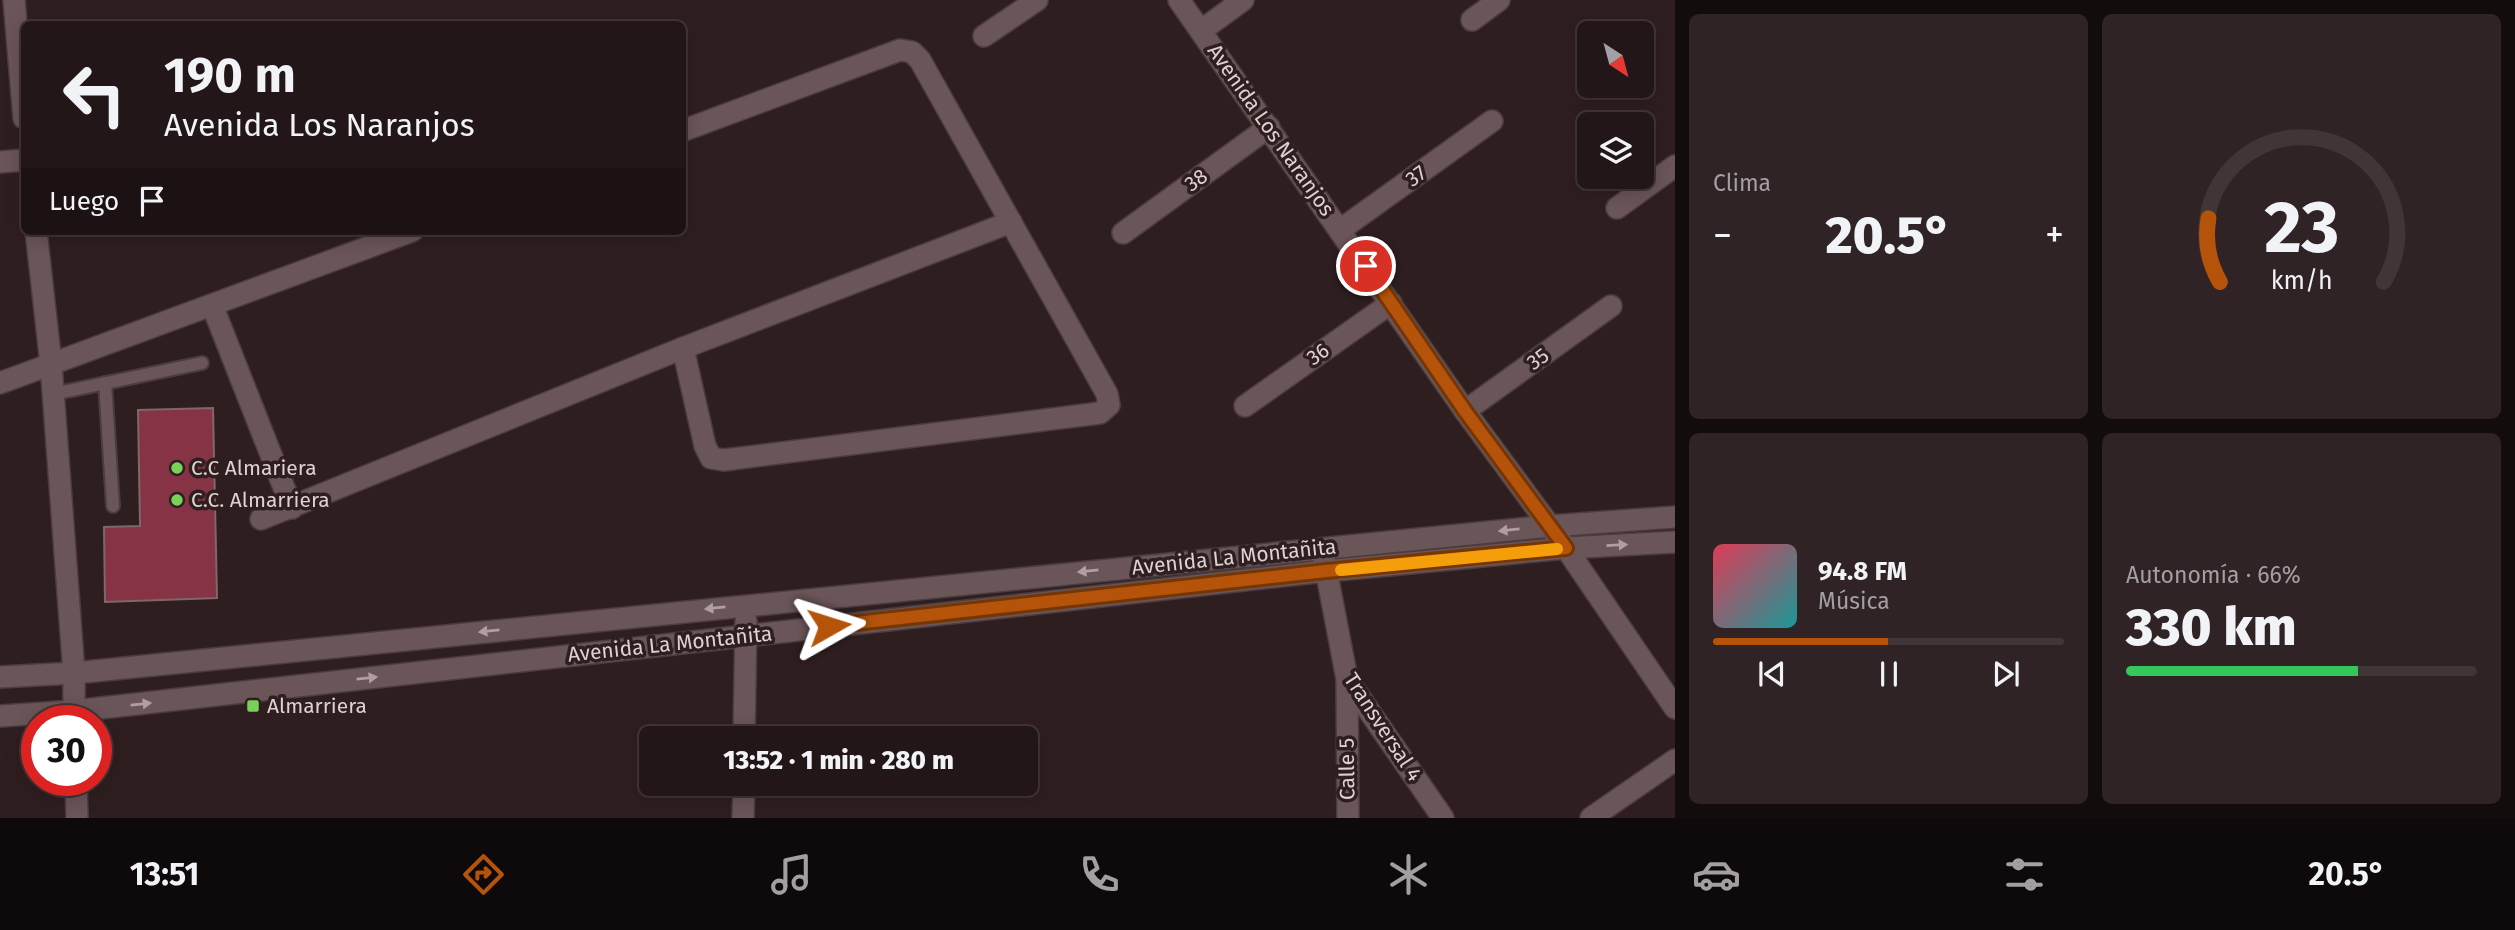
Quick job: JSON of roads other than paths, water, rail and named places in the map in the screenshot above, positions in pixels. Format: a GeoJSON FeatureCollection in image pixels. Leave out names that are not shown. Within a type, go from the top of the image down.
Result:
{"type":"FeatureCollection","features":[{"type":"Feature","properties":{"kind":"street"},"geometry":{"type":"LineString","coordinates":[[14,0],[21,83]]}},
{"type":"Feature","properties":{"kind":"street"},"geometry":{"type":"LineString","coordinates":[[984,36],[1037,0]]}},
{"type":"Feature","properties":{"kind":"street","name":"Avenida Los Naranjos"},"geometry":{"type":"LineString","coordinates":[[1179,0],[1465,411],[1566,548],[1675,708]]}},
{"type":"Feature","properties":{"kind":"street"},"geometry":{"type":"LineString","coordinates":[[1202,30],[1243,0]]}},
{"type":"Feature","properties":{"kind":"street"},"geometry":{"type":"LineString","coordinates":[[1472,20],[1499,0]]}},
{"type":"Feature","properties":{"kind":"street"},"geometry":{"type":"LineString","coordinates":[[684,348],[705,446],[711,458],[724,460],[1100,413],[1109,405],[1107,394],[920,60],[912,52],[901,50],[686,130]]}},
{"type":"Feature","properties":{"kind":"street","name":"37"},"geometry":{"type":"LineString","coordinates":[[1340,230],[1492,121]]}},
{"type":"Feature","properties":{"kind":"street","name":"38"},"geometry":{"type":"LineString","coordinates":[[1123,233],[1269,127]]}},
{"type":"Feature","properties":{"kind":"street"},"geometry":{"type":"LineString","coordinates":[[0,162],[21,160]]}},
{"type":"Feature","properties":{"kind":"street"},"geometry":{"type":"LineString","coordinates":[[1617,208],[1675,166]]}},
{"type":"Feature","properties":{"kind":"street"},"geometry":{"type":"LineString","coordinates":[[261,519],[684,348],[1011,222]]}},
{"type":"Feature","properties":{"kind":"street"},"geometry":{"type":"LineString","coordinates":[[36,235],[51,364],[74,673],[74,705]]}},
{"type":"Feature","properties":{"kind":"street"},"geometry":{"type":"LineString","coordinates":[[0,383],[401,235]]}},
{"type":"Feature","properties":{"kind":"street","name":"36"},"geometry":{"type":"LineString","coordinates":[[1245,406],[1391,303]]}},
{"type":"Feature","properties":{"kind":"street"},"geometry":{"type":"LineString","coordinates":[[212,305],[292,508]]}},
{"type":"Feature","properties":{"kind":"street","name":"35"},"geometry":{"type":"LineString","coordinates":[[1465,411],[1611,306]]}},
{"type":"Feature","properties":{"kind":"street","name":"Avenida La Montañita"},"geometry":{"type":"LineString","coordinates":[[0,677],[74,673],[1322,548],[1675,517]]}},
{"type":"Feature","properties":{"kind":"street","name":"Avenida La Montañita"},"geometry":{"type":"LineString","coordinates":[[112,711],[746,635],[1326,571],[1566,548],[1675,542]]}},
{"type":"Feature","properties":{"kind":"street","name":"Transversal 4"},"geometry":{"type":"LineString","coordinates":[[1322,548],[1347,679],[1443,818]]}},
{"type":"Feature","properties":{"kind":"street"},"geometry":{"type":"LineString","coordinates":[[744,726],[745,605]]}},
{"type":"Feature","properties":{"kind":"street","name":"Calle 5"},"geometry":{"type":"LineString","coordinates":[[1347,679],[1348,818]]}},
{"type":"Feature","properties":{"kind":"street","name":"Avenida La Montañita"},"geometry":{"type":"LineString","coordinates":[[0,716],[21,716]]}},
{"type":"Feature","properties":{"kind":"street"},"geometry":{"type":"LineString","coordinates":[[1591,818],[1675,760]]}},
{"type":"Feature","properties":{"kind":"street"},"geometry":{"type":"LineString","coordinates":[[76,796],[77,818]]}},
{"type":"Feature","properties":{"kind":"street"},"geometry":{"type":"LineString","coordinates":[[743,818],[744,796]]}},
{"type":"Feature","properties":{"kind":"lane"},"geometry":{"type":"LineString","coordinates":[[53,394],[202,363]]}},
{"type":"Feature","properties":{"kind":"lane"},"geometry":{"type":"LineString","coordinates":[[105,383],[113,506]]}},
{"type":"Feature","properties":{"kind":"place","name":"C.C Almariera"},"geometry":{"type":"Point","coordinates":[177,468]}},
{"type":"Feature","properties":{"kind":"place","name":"C.C. Almarriera"},"geometry":{"type":"Point","coordinates":[177,500]}},
{"type":"Feature","properties":{"kind":"place","name":"Almarriera"},"geometry":{"type":"Point","coordinates":[253,706]}}]}
